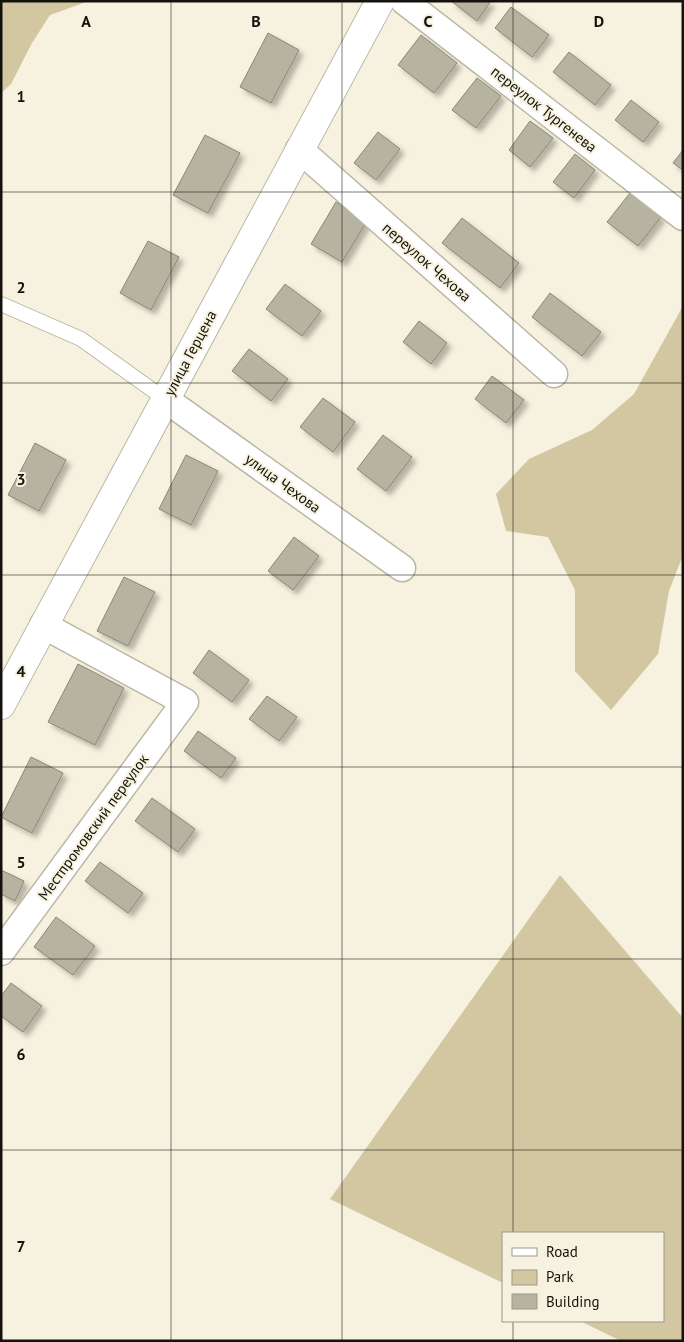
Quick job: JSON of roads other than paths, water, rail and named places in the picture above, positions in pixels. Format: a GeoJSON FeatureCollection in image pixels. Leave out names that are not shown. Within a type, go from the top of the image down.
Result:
{"type":"FeatureCollection","features":[{"type":"Feature","properties":{"kind":"street","name":"улица Герцена"},"geometry":{"type":"LineString","coordinates":[[1,705],[380,1]]}},
{"type":"Feature","properties":{"kind":"street","name":"переулок Тургенева"},"geometry":{"type":"LineString","coordinates":[[404,1],[683,217]]}},
{"type":"Feature","properties":{"kind":"street","name":"переулок Чехова"},"geometry":{"type":"LineString","coordinates":[[299,149],[554,374]]}},
{"type":"Feature","properties":{"kind":"street","name":"улица Чехова"},"geometry":{"type":"LineString","coordinates":[[165,398],[402,568]]}},
{"type":"Feature","properties":{"kind":"street","name":"Местпромовский переулок"},"geometry":{"type":"LineString","coordinates":[[1,952],[184,702],[43,625]]}},
{"type":"Feature","properties":{"kind":"lane"},"geometry":{"type":"LineString","coordinates":[[1,304],[81,339],[165,398]]}}]}
